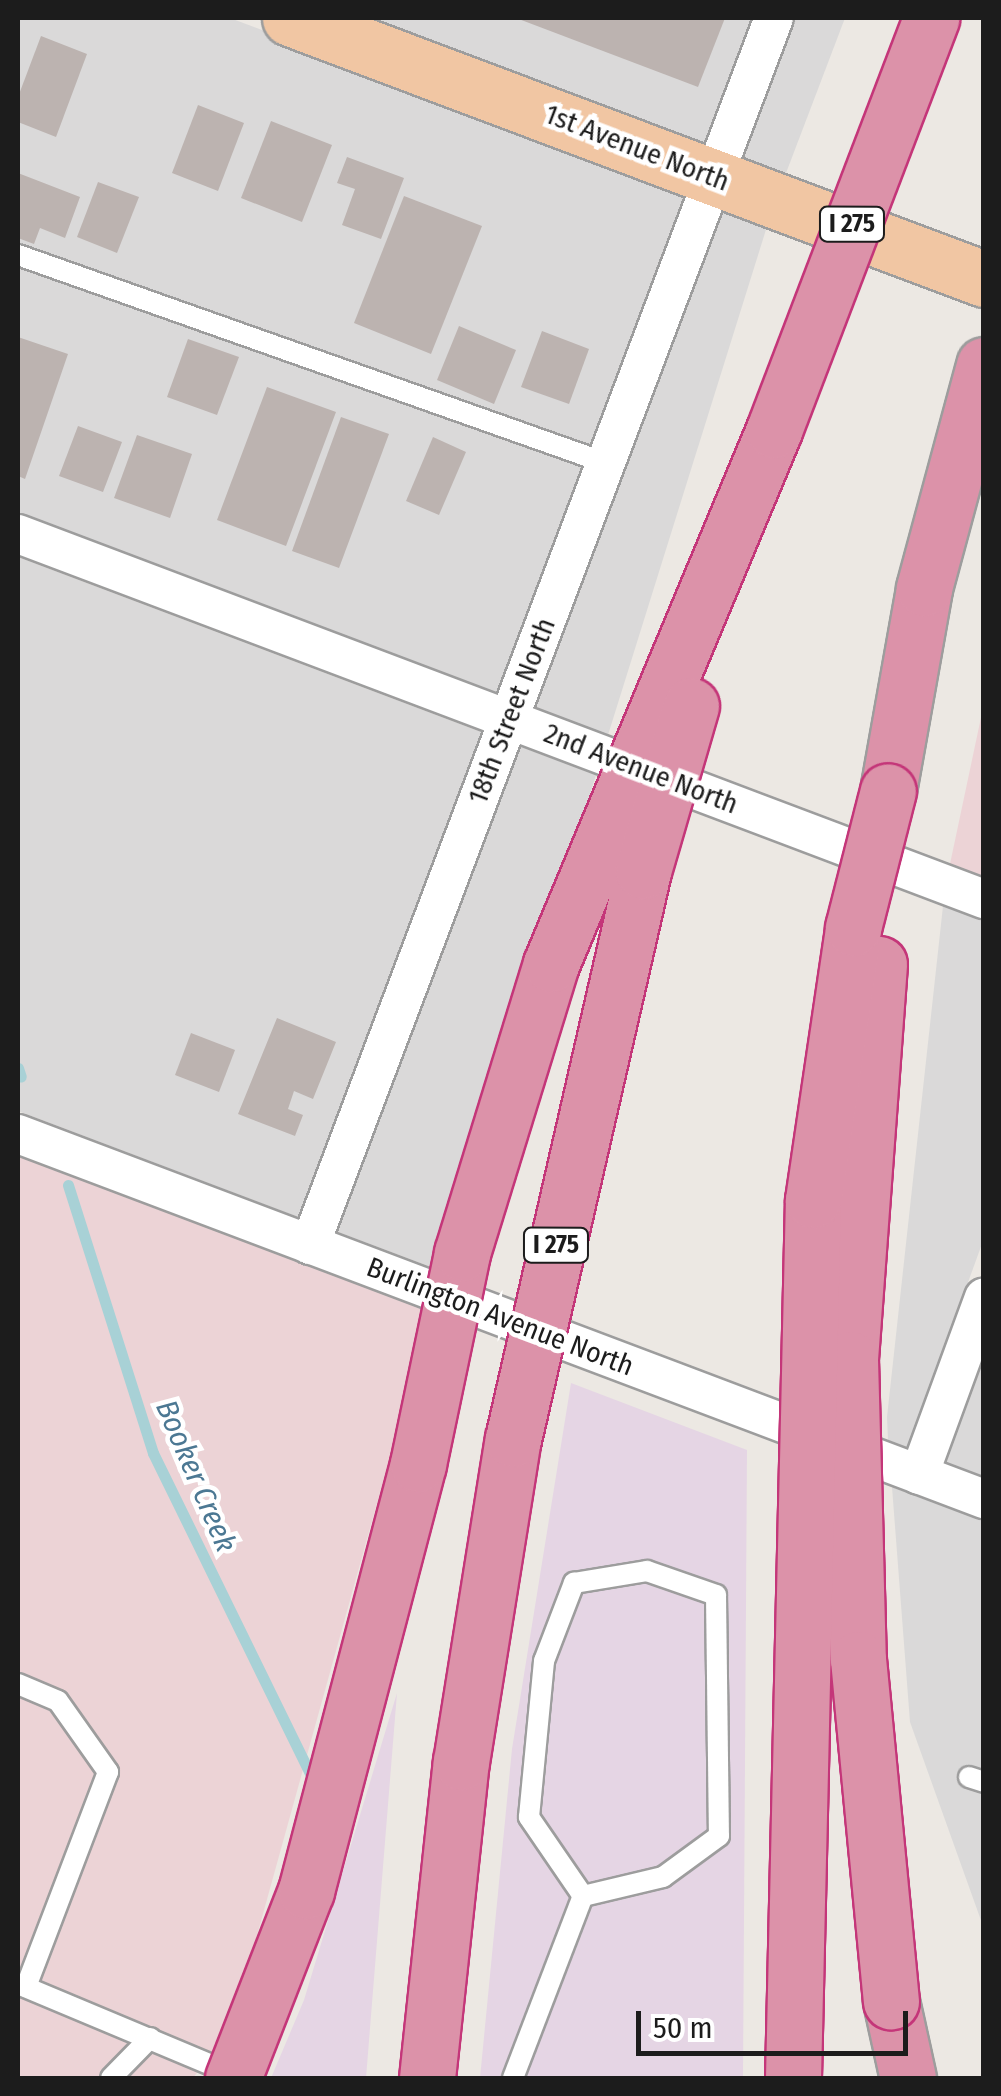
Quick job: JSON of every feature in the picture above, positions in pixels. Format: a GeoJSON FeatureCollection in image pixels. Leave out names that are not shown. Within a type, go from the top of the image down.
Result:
{"type":"FeatureCollection","features":[{"type":"Feature","properties":{"kind":"highway","name":"I 275"},"geometry":{"type":"LineString","coordinates":[[427,2078],[460,1762],[513,1439],[643,871],[774,430],[931,18]]}},
{"type":"Feature","properties":{"kind":"highway"},"geometry":{"type":"LineString","coordinates":[[794,2078],[813,1200],[853,928],[888,791],[924,588],[984,365]]}},
{"type":"Feature","properties":{"kind":"highway"},"geometry":{"type":"LineString","coordinates":[[233,2078],[306,1891],[418,1464],[462,1253],[551,964],[774,430]]}},
{"type":"Feature","properties":{"kind":"highway"},"geometry":{"type":"LineString","coordinates":[[888,791],[873,1099],[850,1360],[858,1659],[892,2001],[908,2078]]}},
{"type":"Feature","properties":{"kind":"main road","name":"1st Avenue North"},"geometry":{"type":"LineString","coordinates":[[290,18],[984,279]]}},
{"type":"Feature","properties":{"kind":"street","name":"18th Street North"},"geometry":{"type":"LineString","coordinates":[[310,1245],[774,18]]}},
{"type":"Feature","properties":{"kind":"street","name":"2nd Avenue North"},"geometry":{"type":"LineString","coordinates":[[18,534],[984,899]]}},
{"type":"Feature","properties":{"kind":"street","name":"Burlington Avenue North"},"geometry":{"type":"LineString","coordinates":[[18,1134],[984,1499]]}},
{"type":"Feature","properties":{"kind":"street"},"geometry":{"type":"LineString","coordinates":[[919,1475],[984,1297]]}},
{"type":"Feature","properties":{"kind":"lane"},"geometry":{"type":"LineString","coordinates":[[18,255],[606,463]]}},
{"type":"Feature","properties":{"kind":"lane"},"geometry":{"type":"LineString","coordinates":[[647,1572],[716,1595],[719,1836],[663,1877],[584,1896],[529,1817],[544,1661],[574,1583],[647,1572]]}},
{"type":"Feature","properties":{"kind":"lane"},"geometry":{"type":"LineString","coordinates":[[18,1684],[58,1701],[108,1772],[22,1986],[244,2078]]}},
{"type":"Feature","properties":{"kind":"lane"},"geometry":{"type":"LineString","coordinates":[[514,2078],[584,1896]]}},
{"type":"Feature","properties":{"kind":"lane"},"geometry":{"type":"LineString","coordinates":[[111,2078],[150,2038]]}},
{"type":"Feature","properties":{"kind":"shaded area"},"geometry":{"type":"Polygon","coordinates":[[[18,18],[230,18],[688,190],[498,693],[18,512],[18,18]]]}},
{"type":"Feature","properties":{"kind":"shaded area"},"geometry":{"type":"Polygon","coordinates":[[[349,18],[753,18],[703,151],[349,18]]]}},
{"type":"Feature","properties":{"kind":"shaded area"},"geometry":{"type":"Polygon","coordinates":[[[794,18],[845,18],[783,181],[738,164],[794,18]]]}},
{"type":"Feature","properties":{"kind":"shaded area"},"geometry":{"type":"Polygon","coordinates":[[[723,204],[769,220],[608,735],[533,706],[723,204]]]}},
{"type":"Feature","properties":{"kind":"shaded area"},"geometry":{"type":"Polygon","coordinates":[[[18,557],[484,733],[300,1218],[18,1111],[18,557]]]}},
{"type":"Feature","properties":{"kind":"shaded area"},"geometry":{"type":"Polygon","coordinates":[[[983,708],[983,876],[950,864],[983,708]]]}},
{"type":"Feature","properties":{"kind":"shaded area"},"geometry":{"type":"Polygon","coordinates":[[[519,746],[596,775],[439,1270],[335,1231],[519,746]]]}},
{"type":"Feature","properties":{"kind":"shaded area"},"geometry":{"type":"Polygon","coordinates":[[[943,906],[983,921],[983,1241],[908,1448],[888,1440],[887,1417],[943,906]]]}},
{"type":"Feature","properties":{"kind":"shaded area"},"geometry":{"type":"Polygon","coordinates":[[[18,1156],[430,1312],[231,2029],[193,2078],[18,2078],[18,1156]]]}},
{"type":"Feature","properties":{"kind":"shaded area"},"geometry":{"type":"Polygon","coordinates":[[[983,1351],[983,1476],[943,1461],[983,1351]]]}},
{"type":"Feature","properties":{"kind":"shaded area"},"geometry":{"type":"Polygon","coordinates":[[[571,1383],[747,1450],[743,2078],[480,2078],[512,1749],[571,1383]]]}},
{"type":"Feature","properties":{"kind":"shaded area"},"geometry":{"type":"Polygon","coordinates":[[[892,1487],[983,1521],[983,1926],[910,1722],[892,1487]]]}},
{"type":"Feature","properties":{"kind":"shaded area"},"geometry":{"type":"Polygon","coordinates":[[[397,1693],[366,2078],[271,2078],[304,2000],[397,1693]]]}},
{"type":"Feature","properties":{"kind":"building"},"geometry":{"type":"Polygon","coordinates":[[[516,18],[725,18],[698,87],[516,18]]]}},
{"type":"Feature","properties":{"kind":"building"},"geometry":{"type":"Polygon","coordinates":[[[41,36],[87,54],[56,137],[18,122],[18,97],[41,36]]]}},
{"type":"Feature","properties":{"kind":"building"},"geometry":{"type":"Polygon","coordinates":[[[198,105],[244,123],[218,191],[172,173],[198,105]]]}},
{"type":"Feature","properties":{"kind":"building"},"geometry":{"type":"Polygon","coordinates":[[[271,121],[332,145],[302,222],[241,198],[271,121]]]}},
{"type":"Feature","properties":{"kind":"building"},"geometry":{"type":"Polygon","coordinates":[[[347,157],[404,178],[381,239],[342,225],[355,189],[337,183],[347,157]]]}},
{"type":"Feature","properties":{"kind":"building"},"geometry":{"type":"Polygon","coordinates":[[[18,173],[80,197],[65,238],[40,228],[34,244],[18,238],[18,173]]]}},
{"type":"Feature","properties":{"kind":"building"},"geometry":{"type":"Polygon","coordinates":[[[98,182],[139,197],[117,253],[77,237],[98,182]]]}},
{"type":"Feature","properties":{"kind":"building"},"geometry":{"type":"Polygon","coordinates":[[[404,196],[482,226],[431,354],[354,323],[404,196]]]}},
{"type":"Feature","properties":{"kind":"building"},"geometry":{"type":"Polygon","coordinates":[[[459,326],[516,350],[494,404],[437,380],[459,326]]]}},
{"type":"Feature","properties":{"kind":"building"},"geometry":{"type":"Polygon","coordinates":[[[542,331],[589,349],[569,404],[521,387],[542,331]]]}},
{"type":"Feature","properties":{"kind":"building"},"geometry":{"type":"Polygon","coordinates":[[[18,337],[68,354],[25,479],[18,476],[18,337]]]}},
{"type":"Feature","properties":{"kind":"building"},"geometry":{"type":"Polygon","coordinates":[[[188,339],[239,357],[217,415],[167,397],[188,339]]]}},
{"type":"Feature","properties":{"kind":"building"},"geometry":{"type":"Polygon","coordinates":[[[267,387],[336,412],[286,546],[217,520],[267,387]]]}},
{"type":"Feature","properties":{"kind":"building"},"geometry":{"type":"Polygon","coordinates":[[[341,417],[389,434],[339,568],[292,551],[341,417]]]}},
{"type":"Feature","properties":{"kind":"building"},"geometry":{"type":"Polygon","coordinates":[[[78,426],[122,442],[103,492],[59,476],[78,426]]]}},
{"type":"Feature","properties":{"kind":"building"},"geometry":{"type":"Polygon","coordinates":[[[137,435],[192,454],[170,518],[114,498],[137,435]]]}},
{"type":"Feature","properties":{"kind":"building"},"geometry":{"type":"Polygon","coordinates":[[[433,437],[466,452],[439,515],[406,501],[433,437]]]}},
{"type":"Feature","properties":{"kind":"building"},"geometry":{"type":"Polygon","coordinates":[[[277,1018],[336,1042],[313,1099],[294,1091],[288,1109],[303,1115],[295,1136],[238,1114],[277,1018]]]}},
{"type":"Feature","properties":{"kind":"building"},"geometry":{"type":"Polygon","coordinates":[[[191,1033],[235,1050],[219,1092],[175,1075],[191,1033]]]}},
{"type":"Feature","properties":{"kind":"waterway","name":"Booker Creek"},"geometry":{"type":"LineString","coordinates":[[18,1068],[21,1077]]}},
{"type":"Feature","properties":{"kind":"waterway","name":"Booker Creek"},"geometry":{"type":"LineString","coordinates":[[68,1185],[153,1453],[310,1774]]}}]}
